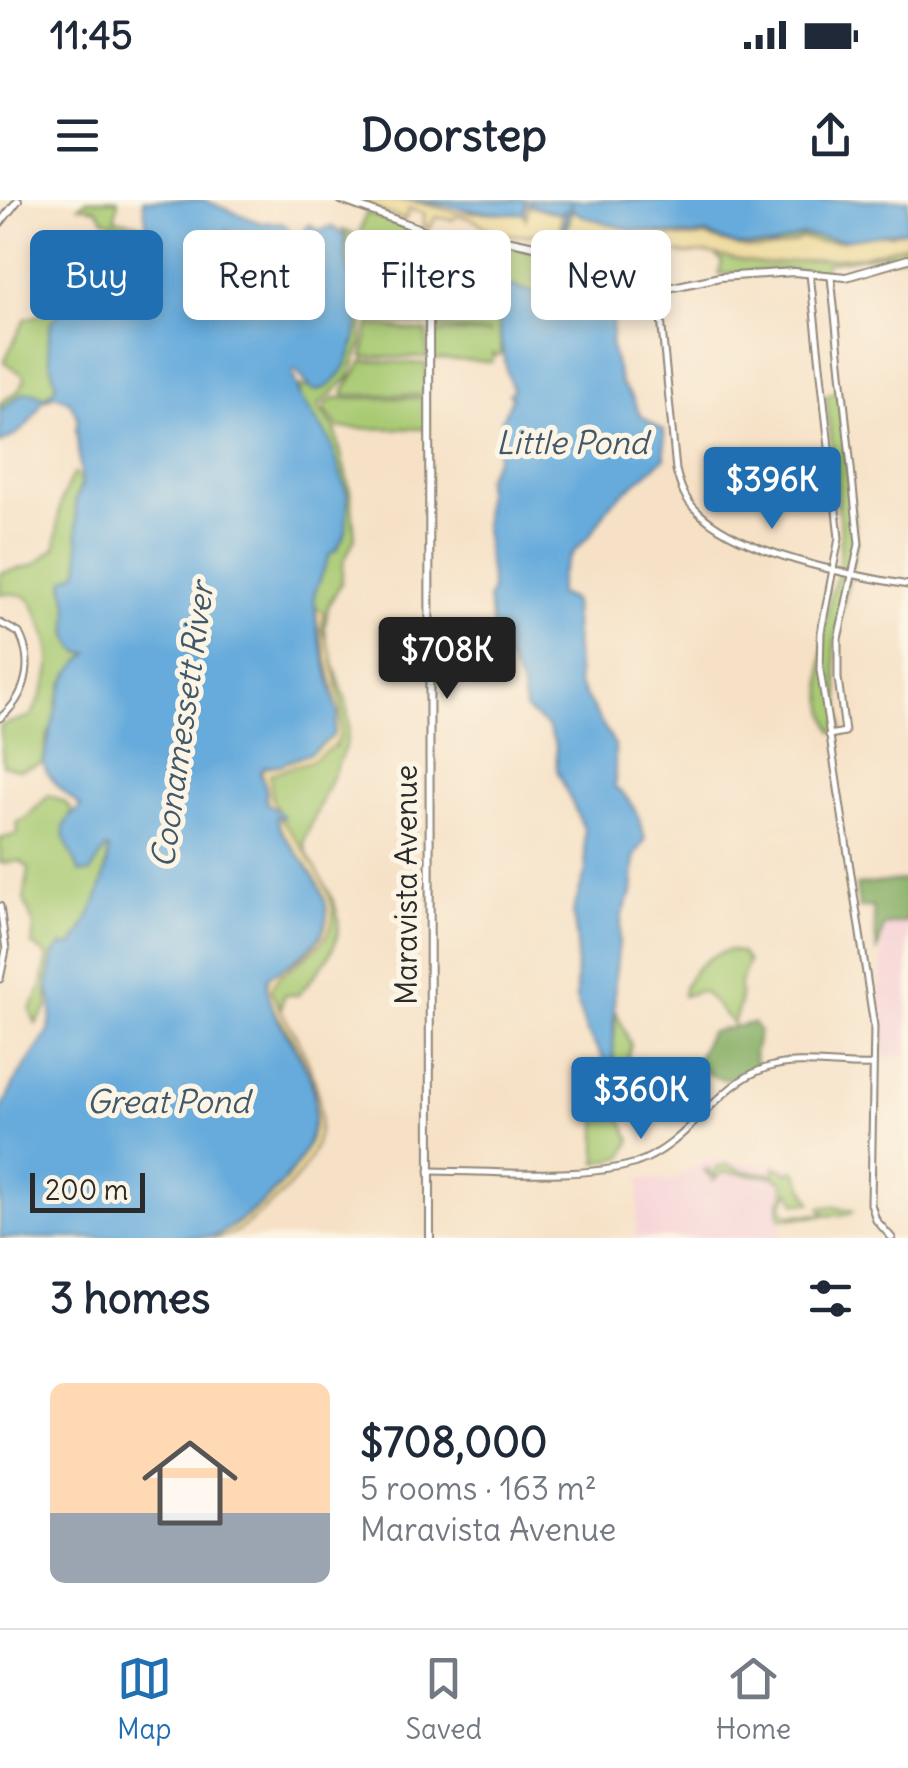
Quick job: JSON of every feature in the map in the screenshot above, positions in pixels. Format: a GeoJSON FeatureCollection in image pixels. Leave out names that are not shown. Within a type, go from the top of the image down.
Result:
{"type":"FeatureCollection","features":[{"type":"Feature","properties":{"kind":"main road"},"geometry":{"type":"LineString","coordinates":[[0,223],[18,200]]}},
{"type":"Feature","properties":{"kind":"main road"},"geometry":{"type":"LineString","coordinates":[[341,200],[424,230]]}},
{"type":"Feature","properties":{"kind":"main road"},"geometry":{"type":"LineString","coordinates":[[671,288],[717,277],[860,274],[908,259]]}},
{"type":"Feature","properties":{"kind":"main road","name":"Maravista Avenue"},"geometry":{"type":"LineString","coordinates":[[429,320],[430,1238]]}},
{"type":"Feature","properties":{"kind":"street"},"geometry":{"type":"LineString","coordinates":[[810,274],[839,531],[819,649],[871,1006],[874,1065],[870,1194],[876,1220],[892,1238]]}},
{"type":"Feature","properties":{"kind":"street"},"geometry":{"type":"LineString","coordinates":[[829,736],[846,732],[837,644],[854,574],[858,532],[831,277]]}},
{"type":"Feature","properties":{"kind":"street"},"geometry":{"type":"LineString","coordinates":[[661,320],[680,487],[696,511],[750,542],[834,570],[908,585]]}},
{"type":"Feature","properties":{"kind":"street"},"geometry":{"type":"LineString","coordinates":[[0,623],[12,627],[25,647],[26,677],[16,703],[0,718]]}},
{"type":"Feature","properties":{"kind":"street"},"geometry":{"type":"LineString","coordinates":[[0,906],[6,950],[0,979]]}},
{"type":"Feature","properties":{"kind":"street"},"geometry":{"type":"LineString","coordinates":[[429,1171],[615,1168],[666,1148],[738,1084],[760,1070],[791,1064],[874,1065]]}},
{"type":"Feature","properties":{"kind":"shaded area"},"geometry":{"type":"Polygon","coordinates":[[[908,921],[908,1054],[883,1059],[877,1020],[884,926],[908,921]]]}},
{"type":"Feature","properties":{"kind":"shaded area"},"geometry":{"type":"Polygon","coordinates":[[[705,1160],[790,1166],[779,1238],[635,1238],[640,1178],[671,1181],[705,1160]]]}},
{"type":"Feature","properties":{"kind":"green space"},"geometry":{"type":"Polygon","coordinates":[[[87,200],[118,200],[115,219],[149,230],[133,230],[104,220],[97,209],[79,206],[87,200]]]}},
{"type":"Feature","properties":{"kind":"green space"},"geometry":{"type":"Polygon","coordinates":[[[366,213],[414,230],[361,230],[366,213]]]}},
{"type":"Feature","properties":{"kind":"green space"},"geometry":{"type":"Polygon","coordinates":[[[908,213],[908,254],[893,259],[890,253],[826,263],[825,272],[783,269],[719,274],[722,261],[713,251],[708,228],[908,213]]]}},
{"type":"Feature","properties":{"kind":"green space"},"geometry":{"type":"Polygon","coordinates":[[[511,247],[531,251],[531,292],[511,286],[511,247]]]}},
{"type":"Feature","properties":{"kind":"green space"},"geometry":{"type":"Polygon","coordinates":[[[25,319],[52,320],[48,347],[56,387],[46,397],[23,393],[0,410],[0,403],[18,391],[25,380],[4,362],[25,319]]]}},
{"type":"Feature","properties":{"kind":"green space"},"geometry":{"type":"Polygon","coordinates":[[[357,320],[363,320],[362,344],[349,378],[318,406],[335,429],[351,495],[355,538],[344,561],[341,583],[328,606],[325,629],[349,725],[346,745],[304,841],[332,898],[339,926],[325,962],[298,995],[284,995],[281,1008],[266,986],[326,915],[267,796],[258,765],[306,762],[335,747],[341,718],[315,632],[300,386],[308,388],[340,373],[354,342],[357,320]]]}},
{"type":"Feature","properties":{"kind":"green space"},"geometry":{"type":"Polygon","coordinates":[[[427,320],[427,325],[369,321],[427,320]]]}},
{"type":"Feature","properties":{"kind":"green space"},"geometry":{"type":"Polygon","coordinates":[[[432,320],[497,320],[501,355],[494,356],[493,352],[492,362],[433,359],[432,332],[490,333],[432,327],[432,320]]]}},
{"type":"Feature","properties":{"kind":"green space"},"geometry":{"type":"Polygon","coordinates":[[[369,325],[427,332],[427,358],[363,357],[369,325]]]}},
{"type":"Feature","properties":{"kind":"green space"},"geometry":{"type":"Polygon","coordinates":[[[363,361],[426,364],[425,395],[344,395],[363,361]]]}},
{"type":"Feature","properties":{"kind":"green space"},"geometry":{"type":"Polygon","coordinates":[[[839,391],[856,541],[851,571],[839,566],[841,532],[826,395],[839,391]]]}},
{"type":"Feature","properties":{"kind":"green space"},"geometry":{"type":"Polygon","coordinates":[[[334,398],[425,398],[427,429],[339,428],[325,411],[325,405],[334,398]]]}},
{"type":"Feature","properties":{"kind":"green space"},"geometry":{"type":"Polygon","coordinates":[[[74,473],[82,482],[75,502],[80,565],[78,572],[64,582],[69,606],[67,634],[79,652],[89,653],[64,682],[43,763],[19,770],[3,765],[0,726],[31,716],[48,679],[49,647],[27,597],[0,594],[0,573],[34,565],[56,547],[61,502],[74,473]]]}},
{"type":"Feature","properties":{"kind":"green space"},"geometry":{"type":"Polygon","coordinates":[[[838,574],[849,578],[834,644],[842,727],[833,732],[824,698],[822,654],[838,574]]]}},
{"type":"Feature","properties":{"kind":"green space"},"geometry":{"type":"Polygon","coordinates":[[[49,795],[72,810],[66,833],[78,866],[92,869],[109,848],[92,911],[73,945],[62,946],[54,959],[48,1007],[36,1024],[30,1010],[41,988],[48,956],[32,945],[34,926],[24,899],[29,868],[20,861],[0,863],[0,839],[18,834],[17,822],[49,795]]]}},
{"type":"Feature","properties":{"kind":"green space"},"geometry":{"type":"Polygon","coordinates":[[[908,880],[908,921],[884,926],[877,953],[873,907],[859,908],[856,885],[908,880]]]}},
{"type":"Feature","properties":{"kind":"green space"},"geometry":{"type":"Polygon","coordinates":[[[730,950],[742,953],[748,962],[733,1024],[705,993],[683,996],[688,980],[699,966],[730,950]]]}},
{"type":"Feature","properties":{"kind":"green space"},"geometry":{"type":"Polygon","coordinates":[[[616,1011],[631,1045],[622,1078],[629,1101],[620,1116],[631,1140],[623,1157],[597,1163],[597,1126],[603,1094],[606,1092],[610,1101],[617,1084],[613,1052],[616,1011]]]}},
{"type":"Feature","properties":{"kind":"green space"},"geometry":{"type":"Polygon","coordinates":[[[753,1023],[759,1031],[754,1054],[757,1065],[725,1079],[712,1076],[695,1064],[710,1032],[753,1023]]]}},
{"type":"Feature","properties":{"kind":"green space"},"geometry":{"type":"Polygon","coordinates":[[[726,1164],[744,1171],[774,1174],[775,1166],[789,1173],[797,1172],[811,1203],[796,1203],[790,1191],[781,1207],[788,1215],[825,1214],[820,1208],[831,1206],[853,1211],[782,1219],[779,1215],[780,1200],[785,1195],[783,1182],[774,1177],[724,1172],[713,1180],[704,1170],[709,1169],[715,1176],[715,1169],[726,1164]]]}},
{"type":"Feature","properties":{"kind":"sand"},"geometry":{"type":"Polygon","coordinates":[[[350,200],[409,200],[455,212],[524,213],[526,219],[529,205],[561,214],[560,230],[531,230],[531,234],[518,235],[511,235],[511,230],[489,230],[472,219],[458,216],[452,220],[436,217],[430,228],[424,227],[424,213],[409,209],[405,220],[350,200]]]}},
{"type":"Feature","properties":{"kind":"sand"},"geometry":{"type":"Polygon","coordinates":[[[572,210],[641,230],[568,230],[572,210]]]}},
{"type":"Feature","properties":{"kind":"sand"},"geometry":{"type":"Polygon","coordinates":[[[908,230],[908,244],[863,256],[761,264],[706,253],[671,252],[671,235],[704,236],[765,249],[803,238],[841,241],[874,232],[890,235],[908,230]]]}},
{"type":"Feature","properties":{"kind":"sand"},"geometry":{"type":"Polygon","coordinates":[[[317,607],[324,612],[322,629],[332,655],[341,707],[340,736],[334,746],[311,761],[270,774],[272,798],[278,811],[266,802],[261,769],[309,753],[323,744],[336,719],[317,607]]]}},
{"type":"Feature","properties":{"kind":"sand"},"geometry":{"type":"Polygon","coordinates":[[[276,815],[313,864],[332,907],[330,930],[323,940],[313,951],[278,977],[271,990],[316,1084],[320,1126],[306,1166],[291,1185],[244,1227],[212,1238],[250,1214],[285,1180],[299,1161],[315,1118],[311,1079],[271,1006],[267,984],[269,976],[306,954],[317,942],[326,915],[316,882],[283,834],[276,815]]]}},
{"type":"Feature","properties":{"kind":"water","name":"Great Pond"},"geometry":{"type":"Polygon","coordinates":[[[143,200],[204,200],[261,223],[282,222],[290,230],[183,230],[183,320],[325,320],[325,230],[322,230],[332,226],[344,236],[345,320],[358,320],[352,352],[336,380],[325,388],[312,390],[296,370],[292,371],[299,395],[330,440],[348,496],[346,532],[330,554],[314,595],[317,627],[338,714],[333,736],[311,753],[263,767],[260,773],[266,787],[266,802],[283,815],[276,816],[281,829],[313,875],[327,911],[322,933],[314,944],[269,976],[267,986],[274,1011],[308,1072],[314,1114],[311,1134],[292,1170],[263,1201],[215,1236],[0,1238],[0,1112],[49,1031],[52,1006],[48,988],[54,954],[61,946],[73,945],[86,923],[101,887],[109,849],[90,873],[79,872],[64,831],[69,818],[81,807],[55,783],[44,765],[64,683],[89,653],[79,652],[70,639],[64,586],[65,579],[78,572],[80,565],[75,502],[82,484],[78,417],[69,401],[55,395],[42,401],[20,431],[0,443],[0,410],[23,393],[46,397],[56,387],[48,347],[52,320],[163,320],[163,230],[149,230],[143,200]]]}},
{"type":"Feature","properties":{"kind":"water"},"geometry":{"type":"Polygon","coordinates":[[[400,200],[526,200],[524,213],[508,213],[400,200]]]}},
{"type":"Feature","properties":{"kind":"water"},"geometry":{"type":"Polygon","coordinates":[[[529,200],[908,200],[908,230],[844,240],[802,235],[772,246],[736,245],[705,234],[631,230],[585,217],[572,210],[571,202],[563,230],[565,210],[561,214],[529,205],[529,200]]]}},
{"type":"Feature","properties":{"kind":"water","name":"Little Pond"},"geometry":{"type":"Polygon","coordinates":[[[511,286],[531,292],[531,320],[611,320],[611,346],[621,384],[640,415],[664,431],[665,458],[611,503],[572,554],[561,574],[558,594],[572,600],[578,684],[615,745],[615,788],[635,811],[645,840],[635,856],[632,893],[622,915],[615,978],[613,1060],[617,1084],[610,1102],[606,1094],[610,1069],[586,1031],[576,998],[573,912],[586,870],[584,829],[557,770],[556,746],[548,727],[525,709],[521,685],[494,634],[488,599],[492,591],[484,527],[486,477],[497,457],[502,419],[513,396],[509,394],[513,389],[498,320],[511,320],[511,286]]]}},
{"type":"Feature","properties":{"kind":"water label","name":"Coonamessett River"},"geometry":{"type":"Point","coordinates":[182,725]}}]}
